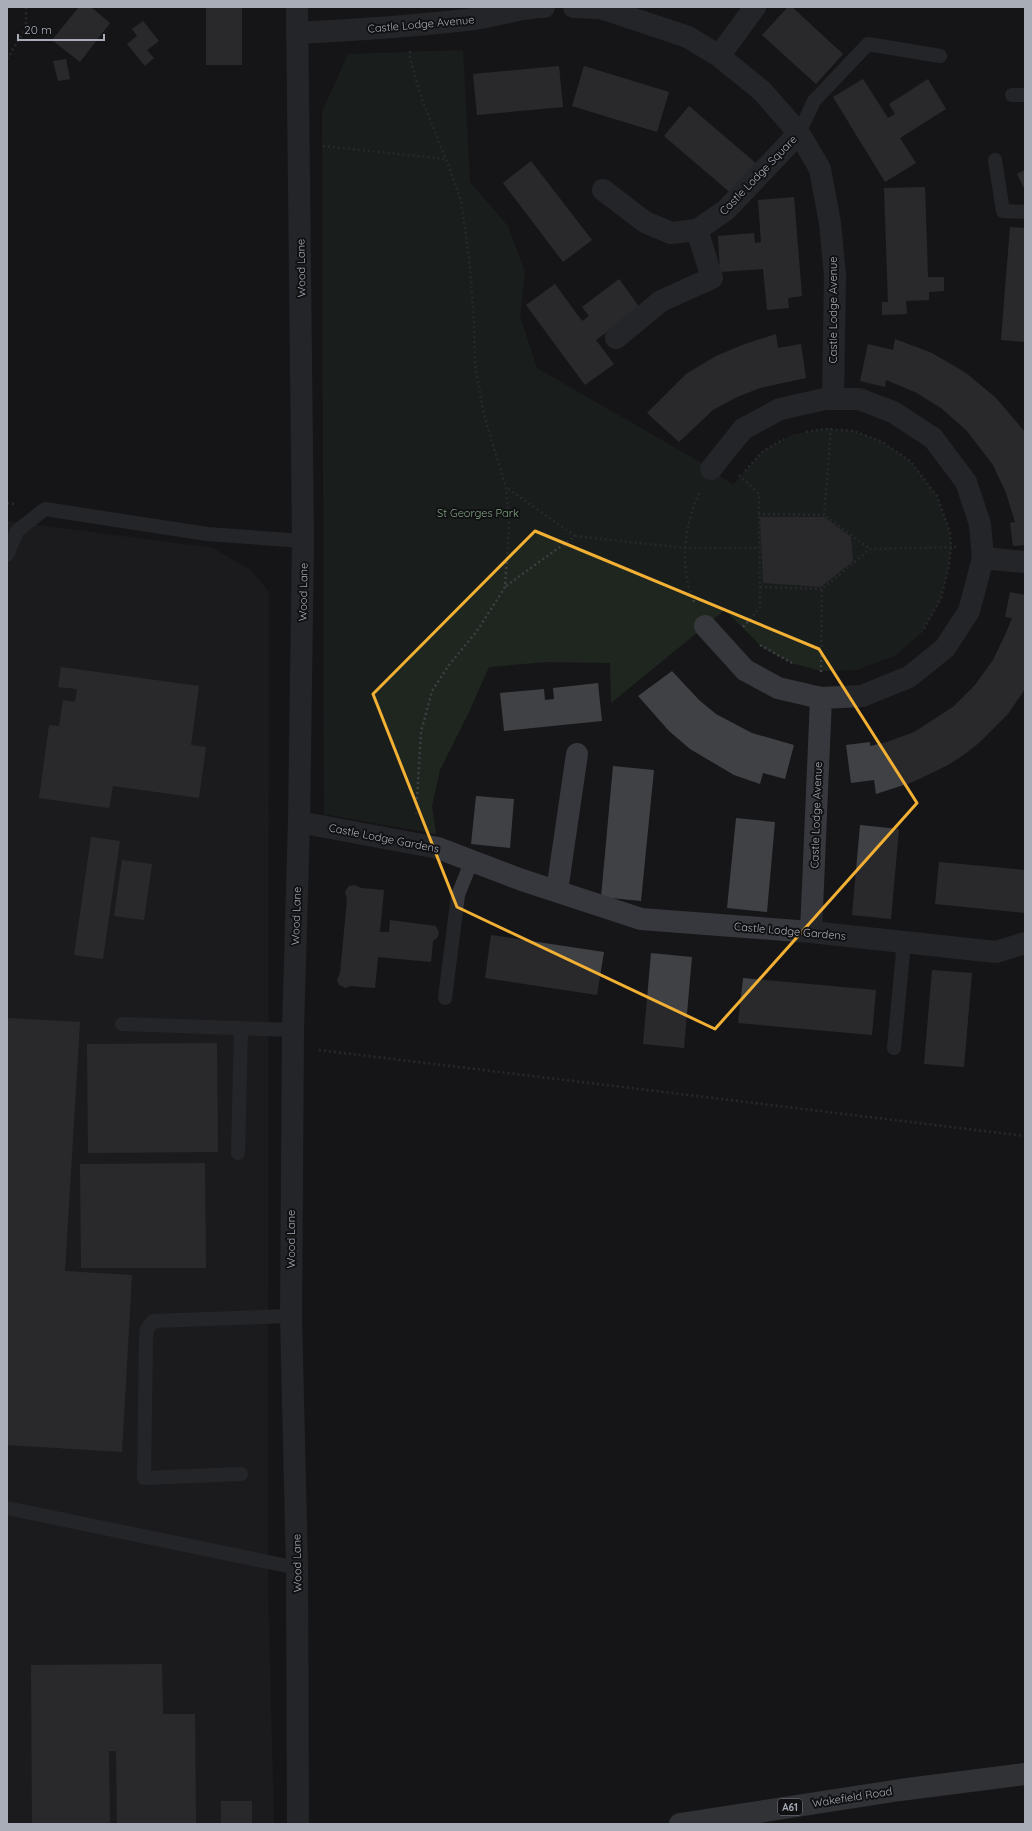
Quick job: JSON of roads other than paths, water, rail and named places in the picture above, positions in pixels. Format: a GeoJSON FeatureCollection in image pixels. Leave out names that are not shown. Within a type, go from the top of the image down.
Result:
{"type":"FeatureCollection","features":[{"type":"Feature","properties":{"kind":"main road","name":"Wakefield Road"},"geometry":{"type":"LineString","coordinates":[[680,1824],[900,1790],[1025,1774]]}},
{"type":"Feature","properties":{"kind":"street","name":"Wood Lane"},"geometry":{"type":"LineString","coordinates":[[297,7],[303,541],[300,822],[293,1038],[291,1316],[297,1568],[298,1824]]}},
{"type":"Feature","properties":{"kind":"street","name":"Castle Lodge Avenue"},"geometry":{"type":"LineString","coordinates":[[297,33],[409,27],[480,18],[532,7],[544,7]]}},
{"type":"Feature","properties":{"kind":"street","name":"Castle Lodge Avenue"},"geometry":{"type":"LineString","coordinates":[[574,7],[601,8],[644,21],[688,37],[719,56],[762,91],[799,133],[820,169],[830,223],[835,276],[833,399]]}},
{"type":"Feature","properties":{"kind":"street"},"geometry":{"type":"LineString","coordinates":[[719,56],[754,7]]}},
{"type":"Feature","properties":{"kind":"street","name":"Castle Lodge Square"},"geometry":{"type":"LineString","coordinates":[[604,190],[645,222],[671,234],[697,230],[726,210],[799,133]]}},
{"type":"Feature","properties":{"kind":"street"},"geometry":{"type":"LineString","coordinates":[[616,338],[661,301],[712,278],[697,230]]}},
{"type":"Feature","properties":{"kind":"street"},"geometry":{"type":"LineString","coordinates":[[705,626],[745,670],[778,688],[821,698],[862,696],[909,677],[945,648],[969,611],[982,552],[980,524],[966,482],[933,438],[893,412],[860,399],[833,399],[780,409],[743,429],[716,463]]}},
{"type":"Feature","properties":{"kind":"street"},"geometry":{"type":"LineString","coordinates":[[982,552],[1025,562]]}},
{"type":"Feature","properties":{"kind":"street","name":"Castle Lodge Avenue"},"geometry":{"type":"LineString","coordinates":[[811,932],[821,698]]}},
{"type":"Feature","properties":{"kind":"street"},"geometry":{"type":"LineString","coordinates":[[557,891],[577,754]]}},
{"type":"Feature","properties":{"kind":"street","name":"Castle Lodge Gardens"},"geometry":{"type":"LineString","coordinates":[[300,822],[438,848],[641,920],[811,932],[996,952],[1025,943]]}},
{"type":"Feature","properties":{"kind":"lane"},"geometry":{"type":"LineString","coordinates":[[799,133],[814,102],[868,44],[940,56]]}},
{"type":"Feature","properties":{"kind":"lane"},"geometry":{"type":"LineString","coordinates":[[995,160],[1003,212],[1025,212]]}},
{"type":"Feature","properties":{"kind":"lane"},"geometry":{"type":"LineString","coordinates":[[7,555],[17,531],[45,508],[207,534],[303,541]]}},
{"type":"Feature","properties":{"kind":"lane"},"geometry":{"type":"LineString","coordinates":[[445,998],[458,895],[472,860]]}},
{"type":"Feature","properties":{"kind":"lane"},"geometry":{"type":"LineString","coordinates":[[894,1048],[904,942]]}},
{"type":"Feature","properties":{"kind":"lane"},"geometry":{"type":"LineString","coordinates":[[122,1024],[241,1028],[293,1038]]}},
{"type":"Feature","properties":{"kind":"lane"},"geometry":{"type":"LineString","coordinates":[[238,1153],[241,1028]]}},
{"type":"Feature","properties":{"kind":"lane"},"geometry":{"type":"LineString","coordinates":[[241,1474],[144,1478],[147,1329],[153,1321],[291,1316]]}},
{"type":"Feature","properties":{"kind":"lane"},"geometry":{"type":"LineString","coordinates":[[7,1508],[297,1568]]}},
{"type":"Feature","properties":{"kind":"park label","name":"St Georges Park"},"geometry":{"type":"Point","coordinates":[478,513]}}]}
